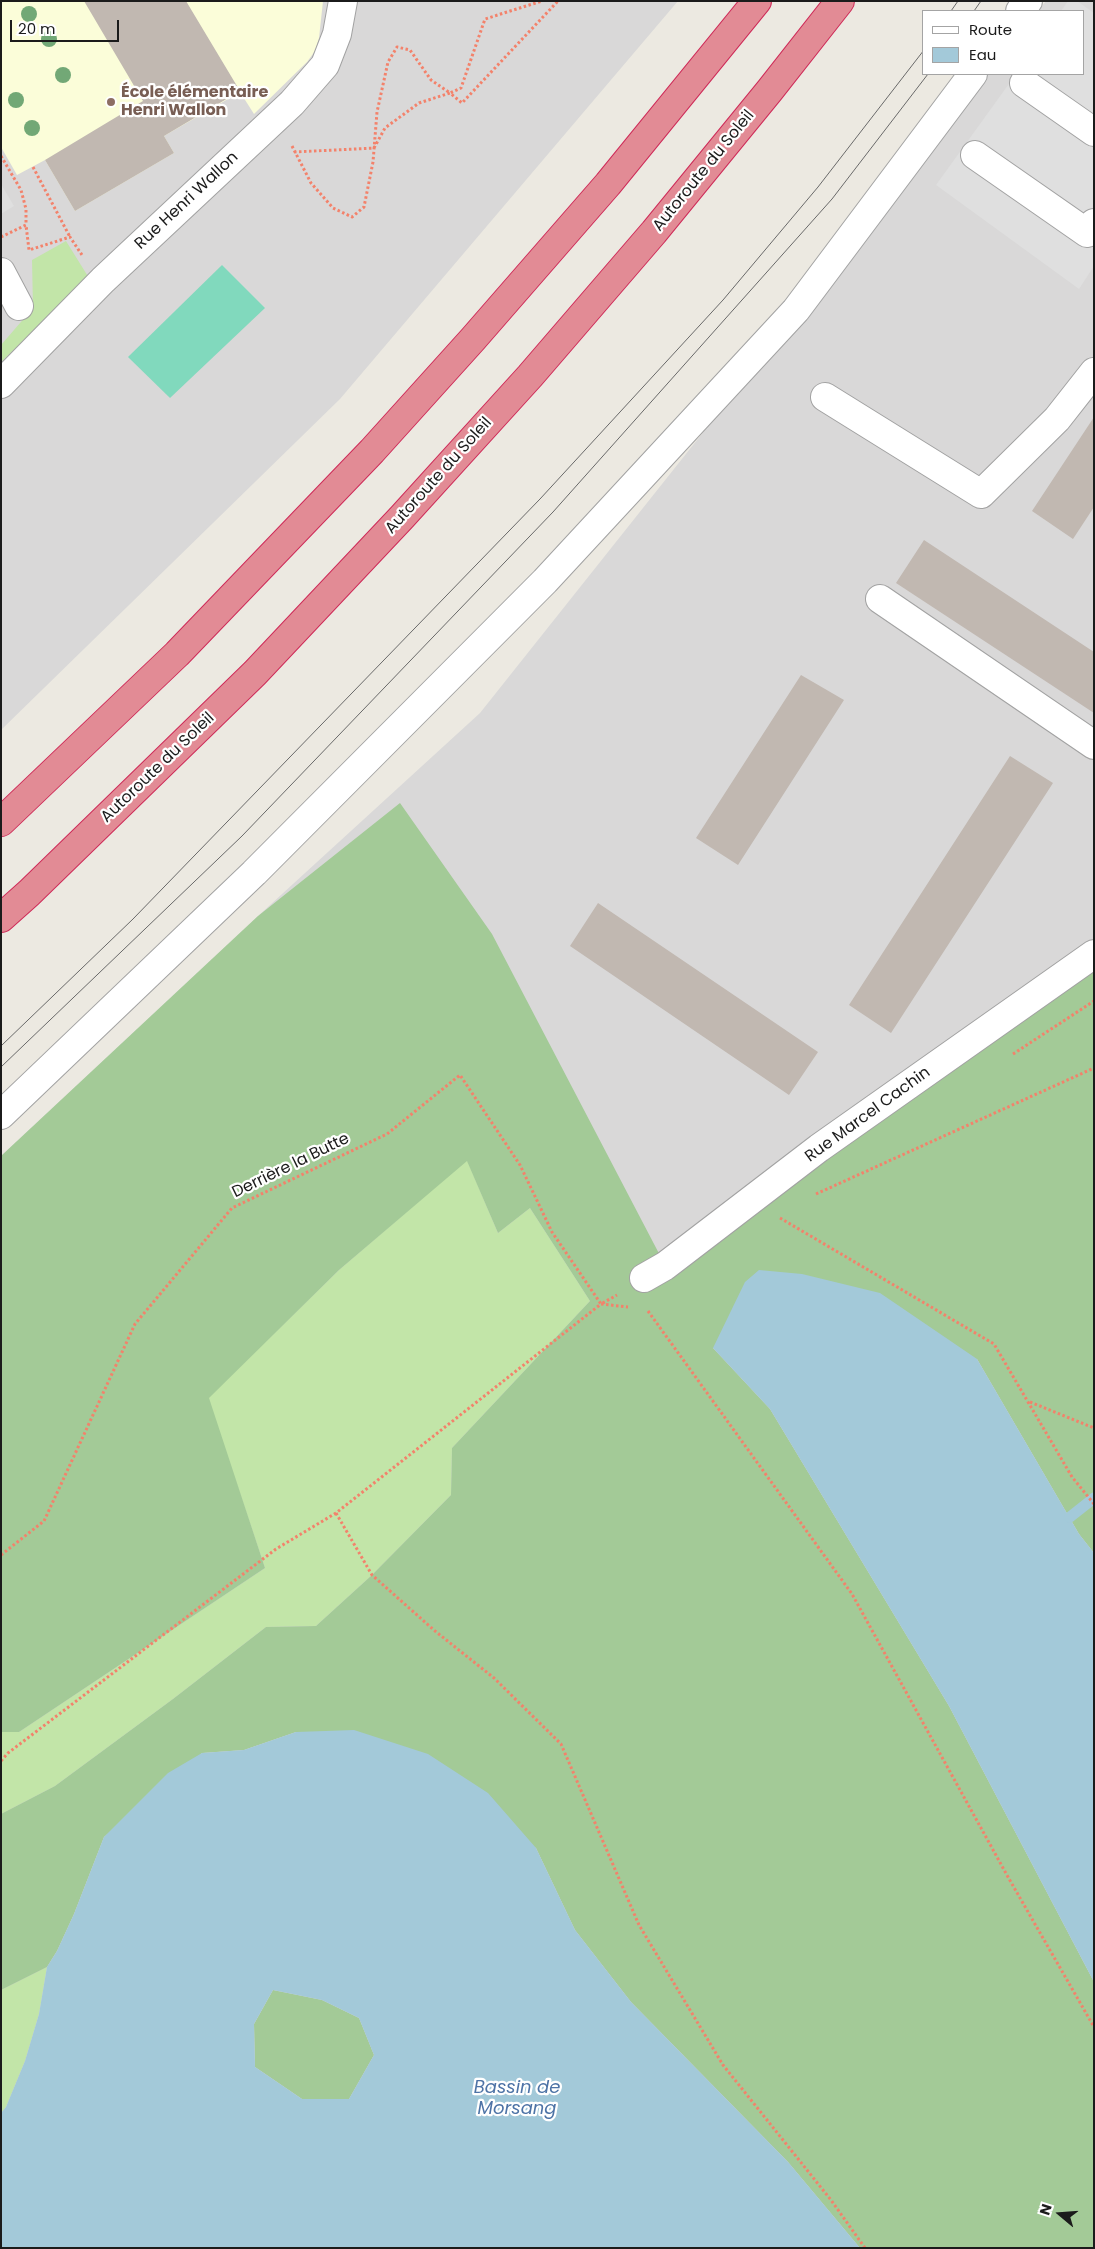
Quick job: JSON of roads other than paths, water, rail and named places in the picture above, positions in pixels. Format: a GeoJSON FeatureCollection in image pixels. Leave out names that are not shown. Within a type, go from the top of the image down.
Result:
{"type":"FeatureCollection","features":[{"type":"Feature","properties":{"kind":"highway"},"geometry":{"type":"LineString","coordinates":[[1,822],[177,654],[372,451],[473,339],[608,184],[757,1]]}},
{"type":"Feature","properties":{"kind":"highway","name":"Autoroute du Soleil"},"geometry":{"type":"LineString","coordinates":[[1,918],[30,893],[255,673],[402,517],[530,376],[654,232],[840,1]]}},
{"type":"Feature","properties":{"kind":"street","name":"Rue Henri Wallon"},"geometry":{"type":"LineString","coordinates":[[1,384],[103,280],[284,112],[325,65],[337,34],[342,1]]}},
{"type":"Feature","properties":{"kind":"street"},"geometry":{"type":"LineString","coordinates":[[1,1115],[254,873],[545,581],[796,310],[972,75]]}},
{"type":"Feature","properties":{"kind":"street"},"geometry":{"type":"LineString","coordinates":[[1024,83],[1094,132]]}},
{"type":"Feature","properties":{"kind":"street"},"geometry":{"type":"LineString","coordinates":[[975,155],[1087,233],[1094,223]]}},
{"type":"Feature","properties":{"kind":"street"},"geometry":{"type":"LineString","coordinates":[[1,272],[19,306]]}},
{"type":"Feature","properties":{"kind":"street"},"geometry":{"type":"LineString","coordinates":[[825,397],[981,494],[1058,419],[1094,372]]}},
{"type":"Feature","properties":{"kind":"street"},"geometry":{"type":"LineString","coordinates":[[880,599],[1094,745]]}},
{"type":"Feature","properties":{"kind":"street","name":"Rue Marcel Cachin"},"geometry":{"type":"LineString","coordinates":[[643,1291],[665,1266],[819,1148],[1094,954]]}},
{"type":"Feature","properties":{"kind":"water"},"geometry":{"type":"Polygon","coordinates":[[[759,1270],[802,1274],[880,1293],[977,1359],[1079,1534],[1094,1553],[1094,1982],[949,1706],[770,1409],[713,1348],[745,1282],[759,1270]]]}},
{"type":"Feature","properties":{"kind":"water","name":"Bassin de Morsang"},"geometry":{"type":"Polygon","coordinates":[[[354,1730],[428,1754],[488,1793],[536,1848],[575,1930],[631,2002],[788,2162],[860,2248],[1,2248],[1,2113],[6,2107],[25,2061],[39,2014],[47,1967],[57,1951],[74,1914],[104,1837],[168,1773],[202,1753],[244,1750],[296,1732],[354,1730]],[[273,1990],[254,2024],[255,2067],[302,2099],[349,2099],[374,2055],[359,2018],[322,2000],[273,1990]]]}},
{"type":"Feature","properties":{"kind":"waterway"},"geometry":{"type":"LineString","coordinates":[[1070,1517],[1094,1498]]}},
{"type":"Feature","properties":{"kind":"tram line"},"geometry":{"type":"LineString","coordinates":[[952,10],[958,1]]}},
{"type":"Feature","properties":{"kind":"tram line"},"geometry":{"type":"LineString","coordinates":[[975,10],[981,1]]}},
{"type":"Feature","properties":{"kind":"tram line"},"geometry":{"type":"LineString","coordinates":[[1,1046],[133,919],[540,499],[723,300],[818,187],[922,53]]}},
{"type":"Feature","properties":{"kind":"tram line"},"geometry":{"type":"LineString","coordinates":[[1,1067],[242,836],[553,512],[832,199],[927,75]]}},
{"type":"Feature","properties":{"kind":"place","name":"École élémentaire Henri Wallon"},"geometry":{"type":"Point","coordinates":[111,102]}}]}
